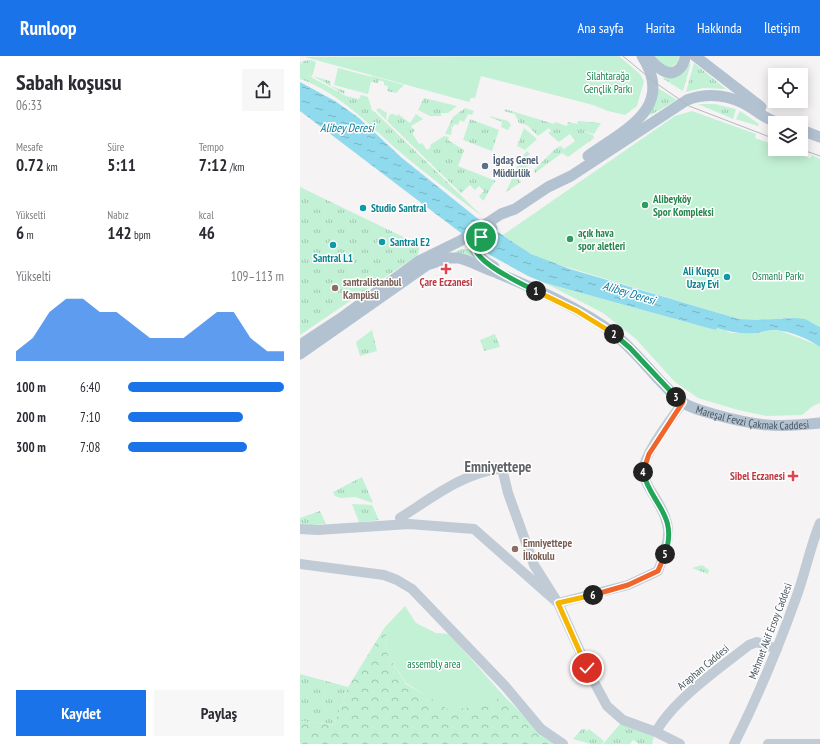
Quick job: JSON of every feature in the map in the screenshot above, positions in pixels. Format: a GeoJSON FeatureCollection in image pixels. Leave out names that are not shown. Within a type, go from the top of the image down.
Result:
{"type":"FeatureCollection","features":[{"type":"Feature","properties":{"kind":"main road"},"geometry":{"type":"LineString","coordinates":[[514,280],[483,260],[477,254],[475,248],[482,235],[504,220],[515,209],[548,187],[636,122],[646,112],[653,97],[653,81],[651,71],[642,56]]}},
{"type":"Feature","properties":{"kind":"main road"},"geometry":{"type":"LineString","coordinates":[[646,56],[662,70],[671,73],[675,72],[682,66],[685,56]]}},
{"type":"Feature","properties":{"kind":"main road"},"geometry":{"type":"LineString","coordinates":[[695,56],[772,116]]}},
{"type":"Feature","properties":{"kind":"main road"},"geometry":{"type":"LineString","coordinates":[[548,187],[571,176],[691,99],[710,96],[728,98],[742,103],[768,119]]}},
{"type":"Feature","properties":{"kind":"main road"},"geometry":{"type":"LineString","coordinates":[[808,133],[820,137]]}},
{"type":"Feature","properties":{"kind":"main road"},"geometry":{"type":"LineString","coordinates":[[300,345],[344,316],[419,261],[465,238],[501,214],[515,209]]}},
{"type":"Feature","properties":{"kind":"main road"},"geometry":{"type":"LineString","coordinates":[[300,354],[418,271],[437,261],[448,258],[463,259],[514,280]]}},
{"type":"Feature","properties":{"kind":"main road","name":"Mareşal Fevzi Çakmak Caddesi"},"geometry":{"type":"LineString","coordinates":[[514,280],[577,311],[605,327],[630,348],[683,402],[727,418],[761,426],[788,426],[820,423]]}},
{"type":"Feature","properties":{"kind":"street"},"geometry":{"type":"LineString","coordinates":[[558,603],[628,585],[658,571],[667,548],[668,526],[665,514],[648,486],[643,472],[649,454],[683,402]]}},
{"type":"Feature","properties":{"kind":"street"},"geometry":{"type":"LineString","coordinates":[[402,524],[400,518],[445,489],[483,470],[502,468],[508,493],[534,566],[558,603],[592,680],[607,706],[623,720],[656,732],[680,744]]}},
{"type":"Feature","properties":{"kind":"street","name":"Mehmet Akif Ersoy Caddesi"},"geometry":{"type":"LineString","coordinates":[[734,744],[758,696],[777,650],[820,523]]}},
{"type":"Feature","properties":{"kind":"street"},"geometry":{"type":"LineString","coordinates":[[300,529],[318,530],[402,524],[474,529],[558,603]]}},
{"type":"Feature","properties":{"kind":"street"},"geometry":{"type":"LineString","coordinates":[[300,564],[384,575],[397,580],[414,592],[455,632],[505,686],[541,729],[563,744]]}},
{"type":"Feature","properties":{"kind":"street","name":"Araphan Caddesi"},"geometry":{"type":"LineString","coordinates":[[656,732],[661,723],[674,708],[749,645],[756,642],[777,650]]}},
{"type":"Feature","properties":{"kind":"street"},"geometry":{"type":"LineString","coordinates":[[768,744],[820,744]]}},
{"type":"Feature","properties":{"kind":"green space","name":"Silahtarağa Gençlik Parkı"},"geometry":{"type":"Polygon","coordinates":[[[619,56],[640,74],[644,81],[637,106],[625,115],[608,111],[593,105],[481,76],[475,98],[471,98],[469,102],[305,57],[619,56]]]}},
{"type":"Feature","properties":{"kind":"green space"},"geometry":{"type":"Polygon","coordinates":[[[653,56],[679,57],[678,62],[671,67],[665,67],[653,56]]]}},
{"type":"Feature","properties":{"kind":"green space"},"geometry":{"type":"Polygon","coordinates":[[[311,60],[316,62],[312,77],[307,75],[346,96],[359,99],[361,95],[368,97],[372,110],[365,106],[375,112],[482,216],[400,152],[341,101],[315,85],[300,79],[300,61],[302,64],[303,61],[311,60]]]}},
{"type":"Feature","properties":{"kind":"green space"},"geometry":{"type":"Polygon","coordinates":[[[691,63],[683,91],[662,78],[679,76],[691,63]]]}},
{"type":"Feature","properties":{"kind":"green space"},"geometry":{"type":"Polygon","coordinates":[[[694,63],[726,89],[703,88],[686,92],[694,63]]]}},
{"type":"Feature","properties":{"kind":"green space"},"geometry":{"type":"Polygon","coordinates":[[[338,68],[372,77],[368,94],[334,85],[338,68]]]}},
{"type":"Feature","properties":{"kind":"green space"},"geometry":{"type":"Polygon","coordinates":[[[313,76],[330,81],[331,86],[345,91],[344,94],[313,76]]]}},
{"type":"Feature","properties":{"kind":"green space"},"geometry":{"type":"Polygon","coordinates":[[[372,76],[404,85],[396,93],[387,91],[388,86],[384,85],[384,82],[379,80],[378,83],[371,82],[372,76]]]}},
{"type":"Feature","properties":{"kind":"green space"},"geometry":{"type":"Polygon","coordinates":[[[658,88],[677,100],[649,116],[656,101],[658,88]]]}},
{"type":"Feature","properties":{"kind":"green space"},"geometry":{"type":"Polygon","coordinates":[[[424,98],[457,106],[448,113],[441,113],[441,116],[430,116],[418,110],[424,98]]]}},
{"type":"Feature","properties":{"kind":"green space"},"geometry":{"type":"Polygon","coordinates":[[[698,104],[715,104],[736,109],[733,119],[698,104]]]}},
{"type":"Feature","properties":{"kind":"green space"},"geometry":{"type":"Polygon","coordinates":[[[379,108],[387,113],[386,120],[376,110],[379,108]]]}},
{"type":"Feature","properties":{"kind":"green space"},"geometry":{"type":"Polygon","coordinates":[[[465,108],[474,111],[472,115],[468,114],[464,122],[460,120],[458,125],[454,124],[453,127],[451,127],[451,135],[445,134],[453,117],[465,108]]]}},
{"type":"Feature","properties":{"kind":"green space"},"geometry":{"type":"Polygon","coordinates":[[[505,109],[554,124],[555,122],[567,126],[568,122],[577,124],[578,121],[601,123],[594,134],[582,131],[593,135],[594,138],[568,157],[562,153],[535,173],[534,170],[556,148],[561,146],[564,149],[575,141],[570,134],[559,142],[548,133],[551,131],[549,128],[538,136],[527,125],[519,123],[515,114],[504,111],[505,109]]]}},
{"type":"Feature","properties":{"kind":"green space","name":"Osmanlı Parkı"},"geometry":{"type":"Polygon","coordinates":[[[692,111],[756,134],[755,138],[768,143],[768,156],[804,156],[810,158],[812,155],[820,159],[820,327],[801,319],[791,318],[760,320],[739,319],[550,262],[531,254],[503,235],[675,116],[692,111]]]}},
{"type":"Feature","properties":{"kind":"green space"},"geometry":{"type":"Polygon","coordinates":[[[740,111],[759,124],[758,126],[736,119],[740,111]]]}},
{"type":"Feature","properties":{"kind":"green space"},"geometry":{"type":"Polygon","coordinates":[[[390,114],[397,116],[398,114],[410,123],[416,114],[423,119],[411,126],[415,131],[412,133],[419,144],[422,143],[427,150],[431,147],[430,145],[444,136],[449,137],[448,140],[464,150],[458,166],[496,181],[483,201],[479,196],[484,191],[479,186],[475,190],[470,185],[461,193],[387,121],[390,114]]]}},
{"type":"Feature","properties":{"kind":"green space"},"geometry":{"type":"Polygon","coordinates":[[[490,116],[508,121],[511,125],[508,130],[501,127],[502,122],[490,116]]]}},
{"type":"Feature","properties":{"kind":"green space"},"geometry":{"type":"Polygon","coordinates":[[[470,119],[499,130],[492,151],[463,140],[470,119]]]}},
{"type":"Feature","properties":{"kind":"green space"},"geometry":{"type":"Polygon","coordinates":[[[524,128],[537,139],[525,150],[517,146],[524,128]]]}},
{"type":"Feature","properties":{"kind":"green space"},"geometry":{"type":"Polygon","coordinates":[[[527,151],[530,154],[524,160],[529,166],[516,176],[521,182],[506,192],[521,158],[527,151]]]}},
{"type":"Feature","properties":{"kind":"green space","name":"santralistanbul Kampüsü"},"geometry":{"type":"Polygon","coordinates":[[[300,187],[420,245],[418,255],[300,335],[300,187]]]}},
{"type":"Feature","properties":{"kind":"green space"},"geometry":{"type":"Polygon","coordinates":[[[462,249],[471,249],[475,260],[456,254],[455,252],[462,249]]]}},
{"type":"Feature","properties":{"kind":"green space"},"geometry":{"type":"Polygon","coordinates":[[[545,283],[716,330],[717,328],[732,333],[759,333],[772,330],[781,331],[815,344],[820,347],[820,403],[813,406],[802,415],[767,416],[738,410],[698,398],[675,382],[636,339],[603,313],[545,283]]]}},
{"type":"Feature","properties":{"kind":"green space"},"geometry":{"type":"Polygon","coordinates":[[[372,330],[377,351],[360,356],[356,342],[372,330]]]}},
{"type":"Feature","properties":{"kind":"green space"},"geometry":{"type":"Polygon","coordinates":[[[495,334],[500,347],[484,351],[480,340],[495,334]]]}},
{"type":"Feature","properties":{"kind":"green space"},"geometry":{"type":"Polygon","coordinates":[[[362,477],[373,503],[355,497],[340,498],[335,496],[333,492],[362,477]]]}},
{"type":"Feature","properties":{"kind":"green space"},"geometry":{"type":"Polygon","coordinates":[[[352,504],[372,505],[379,520],[359,522],[352,504]]]}},
{"type":"Feature","properties":{"kind":"green space"},"geometry":{"type":"Polygon","coordinates":[[[320,511],[326,524],[300,526],[300,518],[320,511]]]}},
{"type":"Feature","properties":{"kind":"green space"},"geometry":{"type":"Polygon","coordinates":[[[702,565],[709,570],[708,574],[692,568],[702,565]]]}},
{"type":"Feature","properties":{"kind":"green space","name":"assembly area"},"geometry":{"type":"Polygon","coordinates":[[[405,606],[416,623],[436,633],[449,634],[504,696],[481,706],[449,710],[406,683],[388,656],[385,627],[405,606]]]}},
{"type":"Feature","properties":{"kind":"green space"},"geometry":{"type":"Polygon","coordinates":[[[385,627],[388,656],[406,684],[423,694],[497,698],[504,696],[544,736],[557,744],[300,744],[300,721],[334,725],[348,687],[385,627]]]}},
{"type":"Feature","properties":{"kind":"green space"},"geometry":{"type":"Polygon","coordinates":[[[300,674],[348,687],[334,725],[300,721],[300,674]]]}},
{"type":"Feature","properties":{"kind":"green space"},"geometry":{"type":"Polygon","coordinates":[[[621,723],[655,733],[652,744],[639,744],[633,740],[630,744],[603,744],[621,723]]]}},
{"type":"Feature","properties":{"kind":"green space"},"geometry":{"type":"Polygon","coordinates":[[[582,729],[587,731],[589,729],[604,741],[602,744],[591,744],[573,739],[582,729]]]}},
{"type":"Feature","properties":{"kind":"water","name":"Alibey Deresi"},"geometry":{"type":"Polygon","coordinates":[[[300,82],[335,101],[359,118],[402,158],[477,218],[531,254],[570,269],[739,319],[805,319],[820,327],[820,347],[798,336],[779,330],[749,333],[726,331],[717,328],[716,330],[545,283],[528,276],[490,255],[300,111],[300,82]]]}},
{"type":"Feature","properties":{"kind":"tram line"},"geometry":{"type":"LineString","coordinates":[[623,56],[653,81],[689,106],[768,136]]}},
{"type":"Feature","properties":{"kind":"tram line"},"geometry":{"type":"LineString","coordinates":[[808,152],[820,156]]}},
{"type":"Feature","properties":{"kind":"place","name":"İgdaş Genel Müdürlük"},"geometry":{"type":"Point","coordinates":[485,166]}},
{"type":"Feature","properties":{"kind":"place","name":"Alibeyköy Spor Kompleksi"},"geometry":{"type":"Point","coordinates":[645,205]}},
{"type":"Feature","properties":{"kind":"place","name":"Studio Santral"},"geometry":{"type":"Point","coordinates":[363,208]}},
{"type":"Feature","properties":{"kind":"place","name":"açık hava spor aletleri"},"geometry":{"type":"Point","coordinates":[570,239]}},
{"type":"Feature","properties":{"kind":"place","name":"Santral E2"},"geometry":{"type":"Point","coordinates":[382,242]}},
{"type":"Feature","properties":{"kind":"place","name":"Santral L1"},"geometry":{"type":"Point","coordinates":[333,245]}},
{"type":"Feature","properties":{"kind":"place","name":"Çare Eczanesi"},"geometry":{"type":"Point","coordinates":[446,269]}},
{"type":"Feature","properties":{"kind":"place","name":"Ali Kuşçu Uzay Evi"},"geometry":{"type":"Point","coordinates":[727,277]}},
{"type":"Feature","properties":{"kind":"place","name":"santralistanbul Kampüsü"},"geometry":{"type":"Point","coordinates":[335,288]}},
{"type":"Feature","properties":{"kind":"place","name":"Sibel Eczanesi"},"geometry":{"type":"Point","coordinates":[793,476]}},
{"type":"Feature","properties":{"kind":"place","name":"Emniyettepe İlkokulu"},"geometry":{"type":"Point","coordinates":[515,549]}},
{"type":"Feature","properties":{"kind":"district","name":"Emniyettepe"},"geometry":{"type":"Point","coordinates":[498,467]}},
{"type":"Feature","properties":{"kind":"route"},"geometry":{"type":"LineString","coordinates":[[481,237],[478,240],[475,250],[483,260],[514,280],[577,311],[605,327],[630,348],[683,402],[649,454],[643,472],[648,486],[665,514],[668,526],[667,548],[658,571],[628,585],[558,603],[587,668]]}}]}
